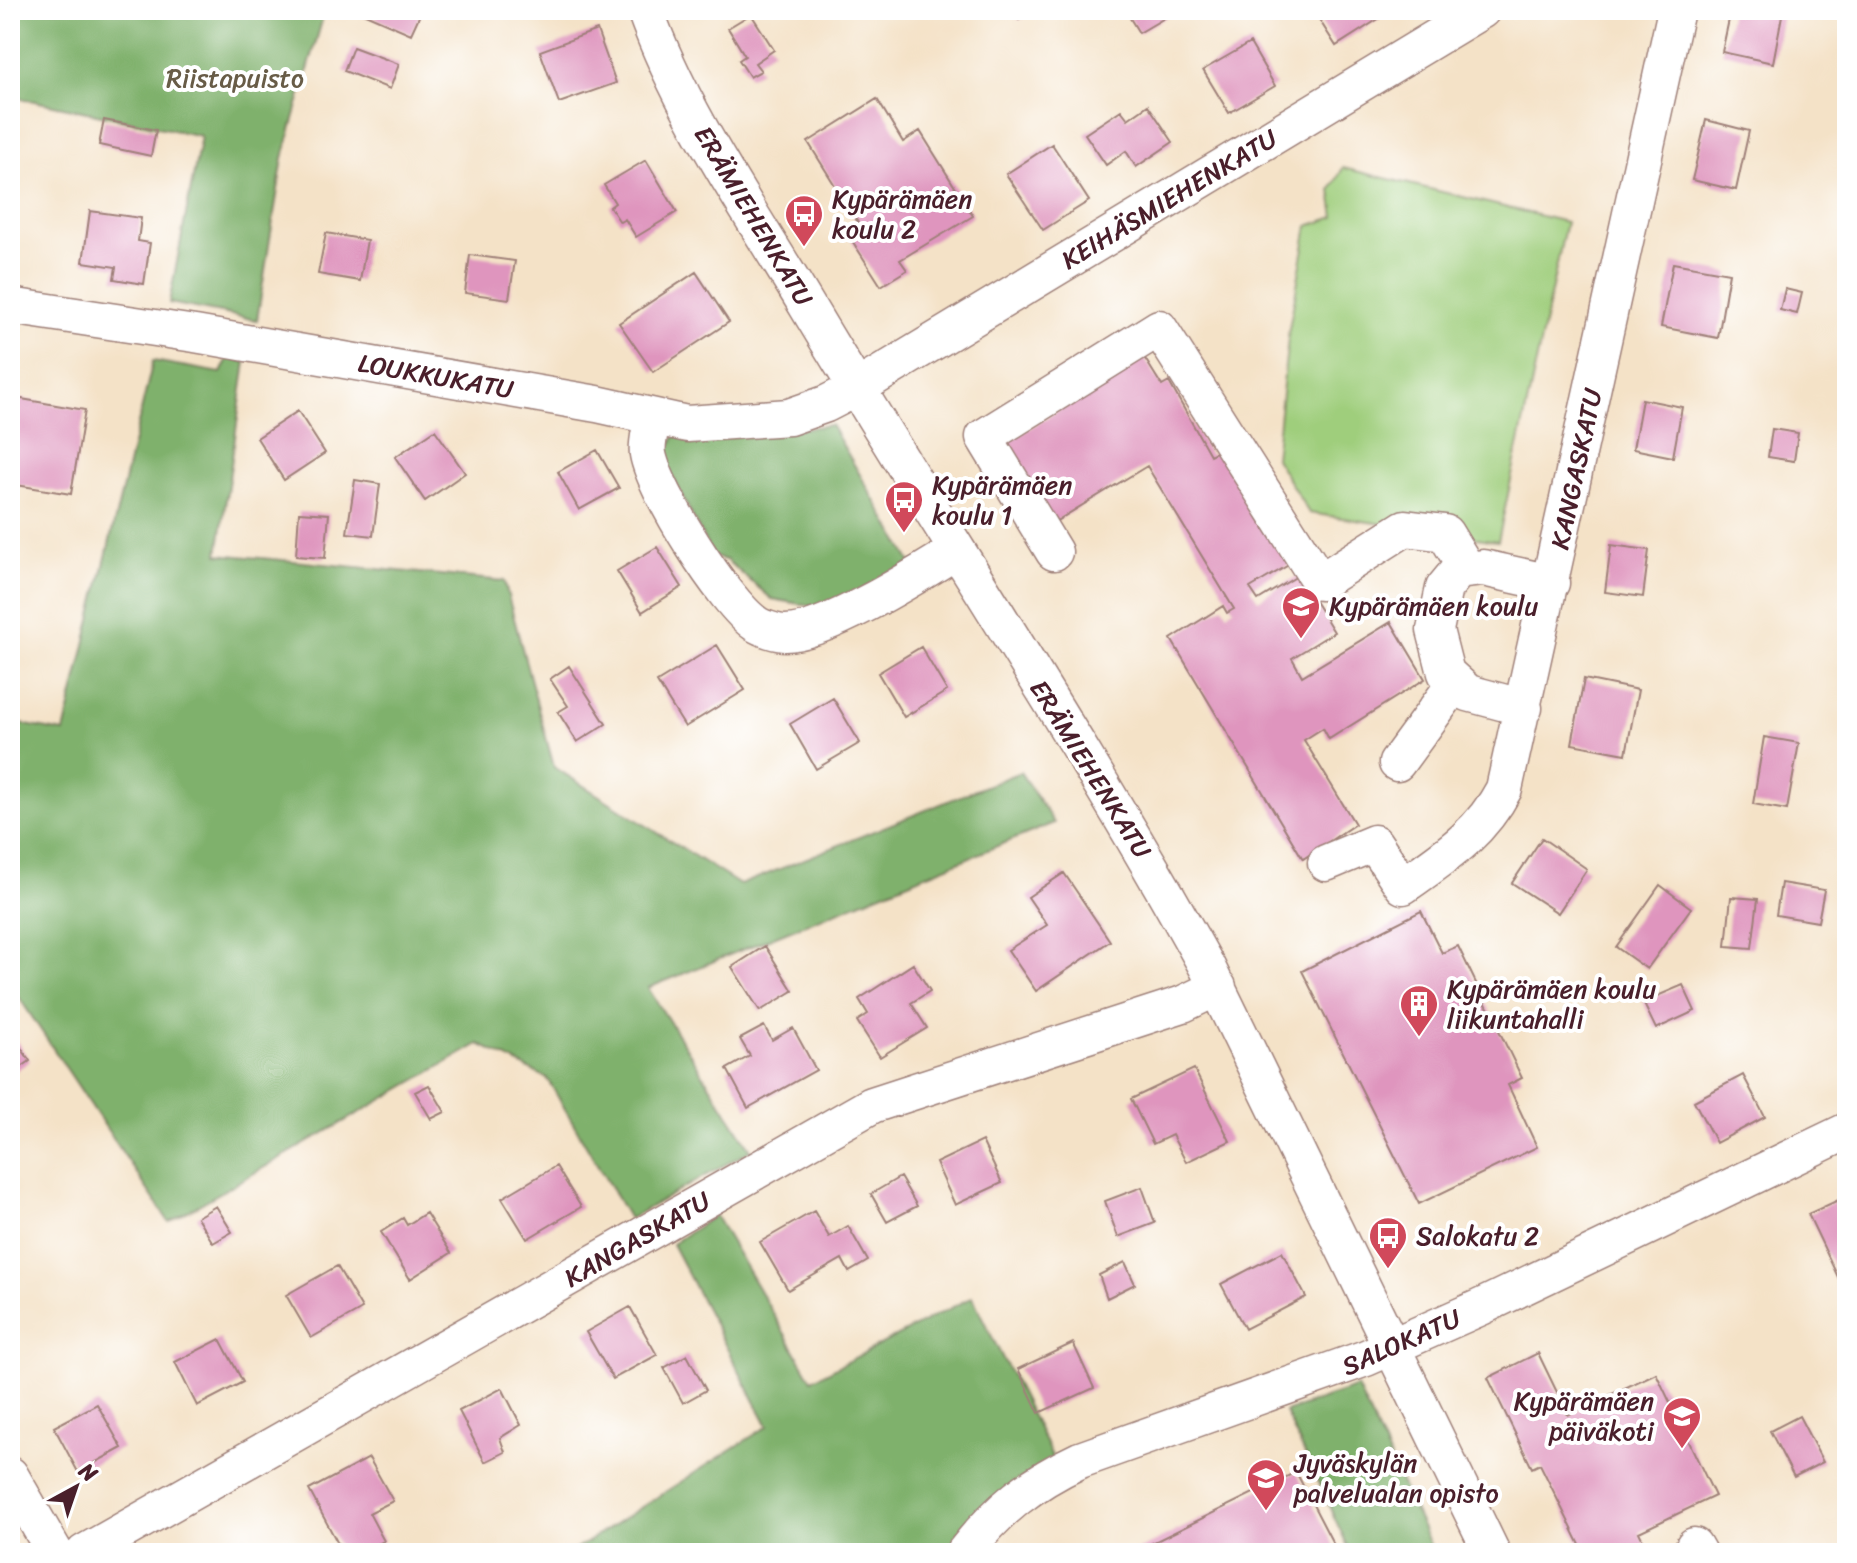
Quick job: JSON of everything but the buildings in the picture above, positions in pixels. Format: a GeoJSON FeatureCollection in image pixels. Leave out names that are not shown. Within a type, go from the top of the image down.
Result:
{"type":"FeatureCollection","features":[{"type":"Feature","properties":{"kind":"street","name":"ERÄMIEHENKATU"},"geometry":{"type":"LineString","coordinates":[[645,10],[676,81],[715,152],[1159,880],[1218,987],[1492,1553]]}},
{"type":"Feature","properties":{"kind":"street","name":"KEIHÄSMIEHENKATU"},"geometry":{"type":"LineString","coordinates":[[857,388],[1482,10]]}},
{"type":"Feature","properties":{"kind":"street","name":"KANGASKATU"},"geometry":{"type":"LineString","coordinates":[[1326,863],[1374,843],[1403,886],[1463,842],[1492,812],[1504,789],[1676,10]]}},
{"type":"Feature","properties":{"kind":"street","name":"LOUKKUKATU"},"geometry":{"type":"LineString","coordinates":[[10,306],[504,387],[687,424],[789,417],[826,404],[857,388]]}},
{"type":"Feature","properties":{"kind":"street"},"geometry":{"type":"LineString","coordinates":[[1054,552],[984,437],[1159,328],[1320,582],[1405,528],[1445,533],[1467,569]]}},
{"type":"Feature","properties":{"kind":"street"},"geometry":{"type":"LineString","coordinates":[[652,418],[647,453],[661,487],[700,557],[730,599],[757,625],[785,633],[829,623],[956,551]]}},
{"type":"Feature","properties":{"kind":"street"},"geometry":{"type":"LineString","coordinates":[[1524,708],[1468,693],[1446,673],[1435,630],[1444,588],[1458,571],[1483,568],[1551,583]]}},
{"type":"Feature","properties":{"kind":"street"},"geometry":{"type":"LineString","coordinates":[[1397,763],[1456,682]]}},
{"type":"Feature","properties":{"kind":"street","name":"KANGASKATU"},"geometry":{"type":"LineString","coordinates":[[84,1553],[872,1105],[1183,1004],[1218,987]]}},
{"type":"Feature","properties":{"kind":"street","name":"SALOKATU"},"geometry":{"type":"LineString","coordinates":[[964,1553],[1005,1507],[1046,1476],[1080,1460],[1330,1372],[1393,1346],[1481,1307],[1847,1131]]}},
{"type":"Feature","properties":{"kind":"street"},"geometry":{"type":"LineString","coordinates":[[10,1475],[55,1553]]}},
{"type":"Feature","properties":{"kind":"green space","name":"Riistapuisto"},"geometry":{"type":"Polygon","coordinates":[[[10,10],[325,10],[283,158],[257,320],[169,303],[201,136],[20,98],[10,91],[10,10]]]}},
{"type":"Feature","properties":{"kind":"green space"},"geometry":{"type":"Polygon","coordinates":[[[1343,168],[1566,222],[1498,541],[1309,513],[1275,458],[1289,329],[1308,226],[1335,217],[1331,190],[1343,168]]]}},
{"type":"Feature","properties":{"kind":"green space"},"geometry":{"type":"Polygon","coordinates":[[[228,358],[246,362],[218,554],[504,581],[554,767],[740,885],[1020,772],[1054,823],[648,988],[751,1150],[629,1219],[547,1078],[479,1044],[169,1222],[10,984],[10,722],[64,732],[153,361],[221,373],[228,358]]]}},
{"type":"Feature","properties":{"kind":"green space"},"geometry":{"type":"Polygon","coordinates":[[[831,425],[912,564],[828,609],[772,599],[726,560],[713,557],[663,458],[675,436],[746,435],[831,425]]]}},
{"type":"Feature","properties":{"kind":"green space"},"geometry":{"type":"Polygon","coordinates":[[[715,1215],[812,1380],[972,1297],[1056,1464],[954,1553],[570,1553],[768,1426],[672,1244],[715,1215]]]}},
{"type":"Feature","properties":{"kind":"green space"},"geometry":{"type":"Polygon","coordinates":[[[1357,1387],[1434,1553],[1351,1553],[1285,1412],[1357,1387]]]}},
{"type":"Feature","properties":{"kind":"place","name":"Kypärämäen koulu 2"},"geometry":{"type":"Point","coordinates":[804,248]}},
{"type":"Feature","properties":{"kind":"place","name":"Kypärämäen koulu 1"},"geometry":{"type":"Point","coordinates":[904,534]}},
{"type":"Feature","properties":{"kind":"place","name":"Kypärämäen koulu"},"geometry":{"type":"Point","coordinates":[1301,640]}},
{"type":"Feature","properties":{"kind":"place","name":"Kypärämäen koulu liikuntahalli"},"geometry":{"type":"Point","coordinates":[1419,1038]}},
{"type":"Feature","properties":{"kind":"place","name":"Salokatu 2"},"geometry":{"type":"Point","coordinates":[1388,1270]}},
{"type":"Feature","properties":{"kind":"place","name":"Kypärämäen päiväkoti"},"geometry":{"type":"Point","coordinates":[1682,1450]}},
{"type":"Feature","properties":{"kind":"place","name":"Jyväskylän palvelualan opisto"},"geometry":{"type":"Point","coordinates":[1266,1512]}}]}
